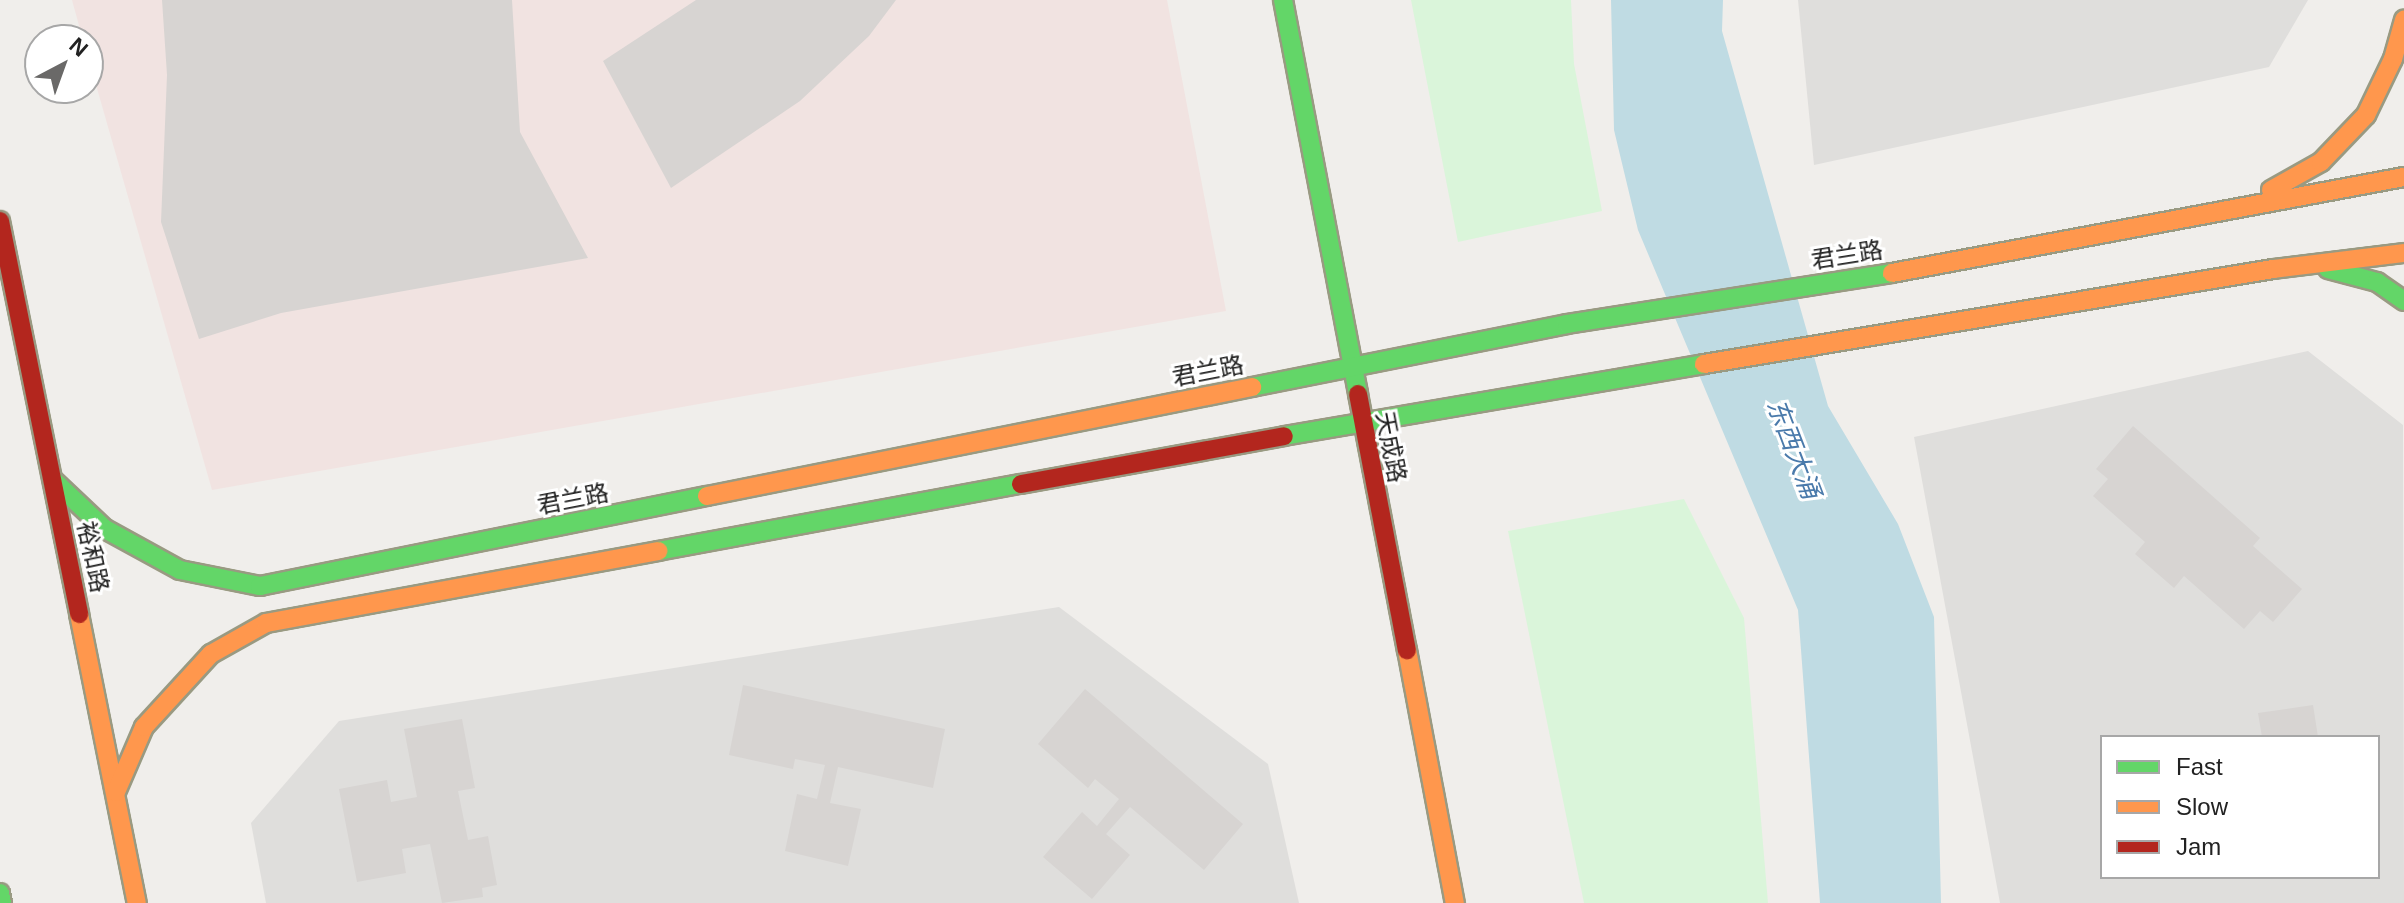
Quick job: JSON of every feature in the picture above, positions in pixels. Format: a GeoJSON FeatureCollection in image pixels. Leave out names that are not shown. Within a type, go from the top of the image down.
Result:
{"type":"FeatureCollection","features":[{"type":"Feature","properties":{"kind":"street","name":"天成路"},"geometry":{"type":"LineString","coordinates":[[1283,0],[1350,367],[1455,903]]}},
{"type":"Feature","properties":{"kind":"street"},"geometry":{"type":"LineString","coordinates":[[2229,208],[2321,162],[2366,115],[2393,59],[2404,20]]}},
{"type":"Feature","properties":{"kind":"street","name":"君兰路"},"geometry":{"type":"LineString","coordinates":[[53,480],[105,529],[180,570],[260,586],[1567,324],[1881,275],[2404,177]]}},
{"type":"Feature","properties":{"kind":"street","name":"裕和路"},"geometry":{"type":"LineString","coordinates":[[0,221],[137,903]]}},
{"type":"Feature","properties":{"kind":"street"},"geometry":{"type":"LineString","coordinates":[[116,792],[144,727],[211,654],[266,623],[1361,422],[2273,269],[2404,253]]}},
{"type":"Feature","properties":{"kind":"street"},"geometry":{"type":"LineString","coordinates":[[2273,269],[2335,269],[2377,282],[2404,301]]}},
{"type":"Feature","properties":{"kind":"street"},"geometry":{"type":"LineString","coordinates":[[0,893],[2,903]]}},
{"type":"Feature","properties":{"kind":"shaded area"},"geometry":{"type":"Polygon","coordinates":[[[72,0],[1167,0],[1226,311],[212,490],[101,104],[104,104],[104,24],[79,24],[72,0]]]}},
{"type":"Feature","properties":{"kind":"shaded area"},"geometry":{"type":"Polygon","coordinates":[[[1798,0],[2308,0],[2269,67],[1814,165],[1798,0]]]}},
{"type":"Feature","properties":{"kind":"shaded area"},"geometry":{"type":"Polygon","coordinates":[[[2308,351],[2403,425],[2404,903],[2000,903],[1914,437],[2308,351]]]}},
{"type":"Feature","properties":{"kind":"shaded area"},"geometry":{"type":"Polygon","coordinates":[[[1059,607],[1268,764],[1299,903],[266,903],[251,823],[339,721],[1059,607]]]}},
{"type":"Feature","properties":{"kind":"green space"},"geometry":{"type":"Polygon","coordinates":[[[1411,0],[1571,0],[1574,64],[1602,211],[1458,242],[1411,0]]]}},
{"type":"Feature","properties":{"kind":"green space"},"geometry":{"type":"Polygon","coordinates":[[[1684,499],[1744,618],[1768,903],[1584,903],[1508,531],[1684,499]]]}},
{"type":"Feature","properties":{"kind":"water","name":"东西大涌"},"geometry":{"type":"Polygon","coordinates":[[[1611,0],[1723,0],[1722,31],[1828,406],[1898,524],[1934,617],[1941,903],[1820,903],[1798,610],[1638,230],[1614,130],[1611,0]]]}},
{"type":"Feature","properties":{"kind":"building"},"geometry":{"type":"Polygon","coordinates":[[[162,0],[512,0],[520,132],[588,258],[281,313],[199,339],[161,222],[167,75],[162,0]]]}},
{"type":"Feature","properties":{"kind":"building"},"geometry":{"type":"Polygon","coordinates":[[[696,0],[896,0],[869,36],[800,101],[671,188],[603,61],[696,0]]]}},
{"type":"Feature","properties":{"kind":"building"},"geometry":{"type":"Polygon","coordinates":[[[2133,426],[2260,538],[2253,546],[2302,589],[2273,622],[2260,611],[2244,629],[2184,576],[2174,588],[2135,554],[2145,542],[2093,496],[2108,479],[2096,469],[2133,426]]]}},
{"type":"Feature","properties":{"kind":"building"},"geometry":{"type":"Polygon","coordinates":[[[743,685],[945,729],[933,788],[838,767],[830,803],[861,809],[848,866],[785,851],[797,794],[817,799],[825,765],[795,759],[793,769],[729,755],[743,685]]]}},
{"type":"Feature","properties":{"kind":"building"},"geometry":{"type":"Polygon","coordinates":[[[1085,689],[1243,824],[1204,870],[1130,807],[1106,834],[1130,855],[1092,899],[1043,857],[1082,812],[1097,826],[1119,799],[1095,779],[1088,788],[1038,744],[1085,689]]]}},
{"type":"Feature","properties":{"kind":"building"},"geometry":{"type":"Polygon","coordinates":[[[2313,705],[2318,735],[2262,735],[2258,713],[2313,705]]]}},
{"type":"Feature","properties":{"kind":"building"},"geometry":{"type":"Polygon","coordinates":[[[462,719],[475,788],[458,791],[468,840],[488,836],[497,885],[482,888],[483,897],[442,903],[430,844],[402,849],[406,873],[357,882],[339,789],[387,780],[391,802],[417,797],[404,729],[462,719]]]}},
{"type":"Feature","properties":{"kind":"traffic: fast"},"geometry":{"type":"LineString","coordinates":[[1283,0],[1358,394]]}},
{"type":"Feature","properties":{"kind":"traffic: fast"},"geometry":{"type":"LineString","coordinates":[[2328,269],[2377,282],[2404,301]]}},
{"type":"Feature","properties":{"kind":"traffic: fast"},"geometry":{"type":"LineString","coordinates":[[1252,387],[1567,324],[1892,273]]}},
{"type":"Feature","properties":{"kind":"traffic: fast"},"geometry":{"type":"LineString","coordinates":[[1284,436],[1704,364]]}},
{"type":"Feature","properties":{"kind":"traffic: fast"},"geometry":{"type":"LineString","coordinates":[[53,480],[105,529],[180,570],[260,586],[707,496]]}},
{"type":"Feature","properties":{"kind":"traffic: fast"},"geometry":{"type":"LineString","coordinates":[[658,551],[1021,484]]}},
{"type":"Feature","properties":{"kind":"traffic: fast"},"geometry":{"type":"LineString","coordinates":[[0,893],[2,903]]}},
{"type":"Feature","properties":{"kind":"traffic: slow"},"geometry":{"type":"LineString","coordinates":[[2271,190],[2321,162],[2366,115],[2393,59],[2404,20]]}},
{"type":"Feature","properties":{"kind":"traffic: slow"},"geometry":{"type":"LineString","coordinates":[[1892,273],[2404,177]]}},
{"type":"Feature","properties":{"kind":"traffic: slow"},"geometry":{"type":"LineString","coordinates":[[1704,364],[2273,269],[2404,253]]}},
{"type":"Feature","properties":{"kind":"traffic: slow"},"geometry":{"type":"LineString","coordinates":[[707,496],[1252,387]]}},
{"type":"Feature","properties":{"kind":"traffic: slow"},"geometry":{"type":"LineString","coordinates":[[116,792],[144,727],[211,654],[266,623],[658,551]]}},
{"type":"Feature","properties":{"kind":"traffic: slow"},"geometry":{"type":"LineString","coordinates":[[79,614],[137,903]]}},
{"type":"Feature","properties":{"kind":"traffic: slow"},"geometry":{"type":"LineString","coordinates":[[1407,650],[1455,903]]}},
{"type":"Feature","properties":{"kind":"traffic: jam"},"geometry":{"type":"LineString","coordinates":[[0,221],[79,614]]}},
{"type":"Feature","properties":{"kind":"traffic: jam"},"geometry":{"type":"LineString","coordinates":[[1358,394],[1407,650]]}},
{"type":"Feature","properties":{"kind":"traffic: jam"},"geometry":{"type":"LineString","coordinates":[[1021,484],[1284,436]]}}]}
